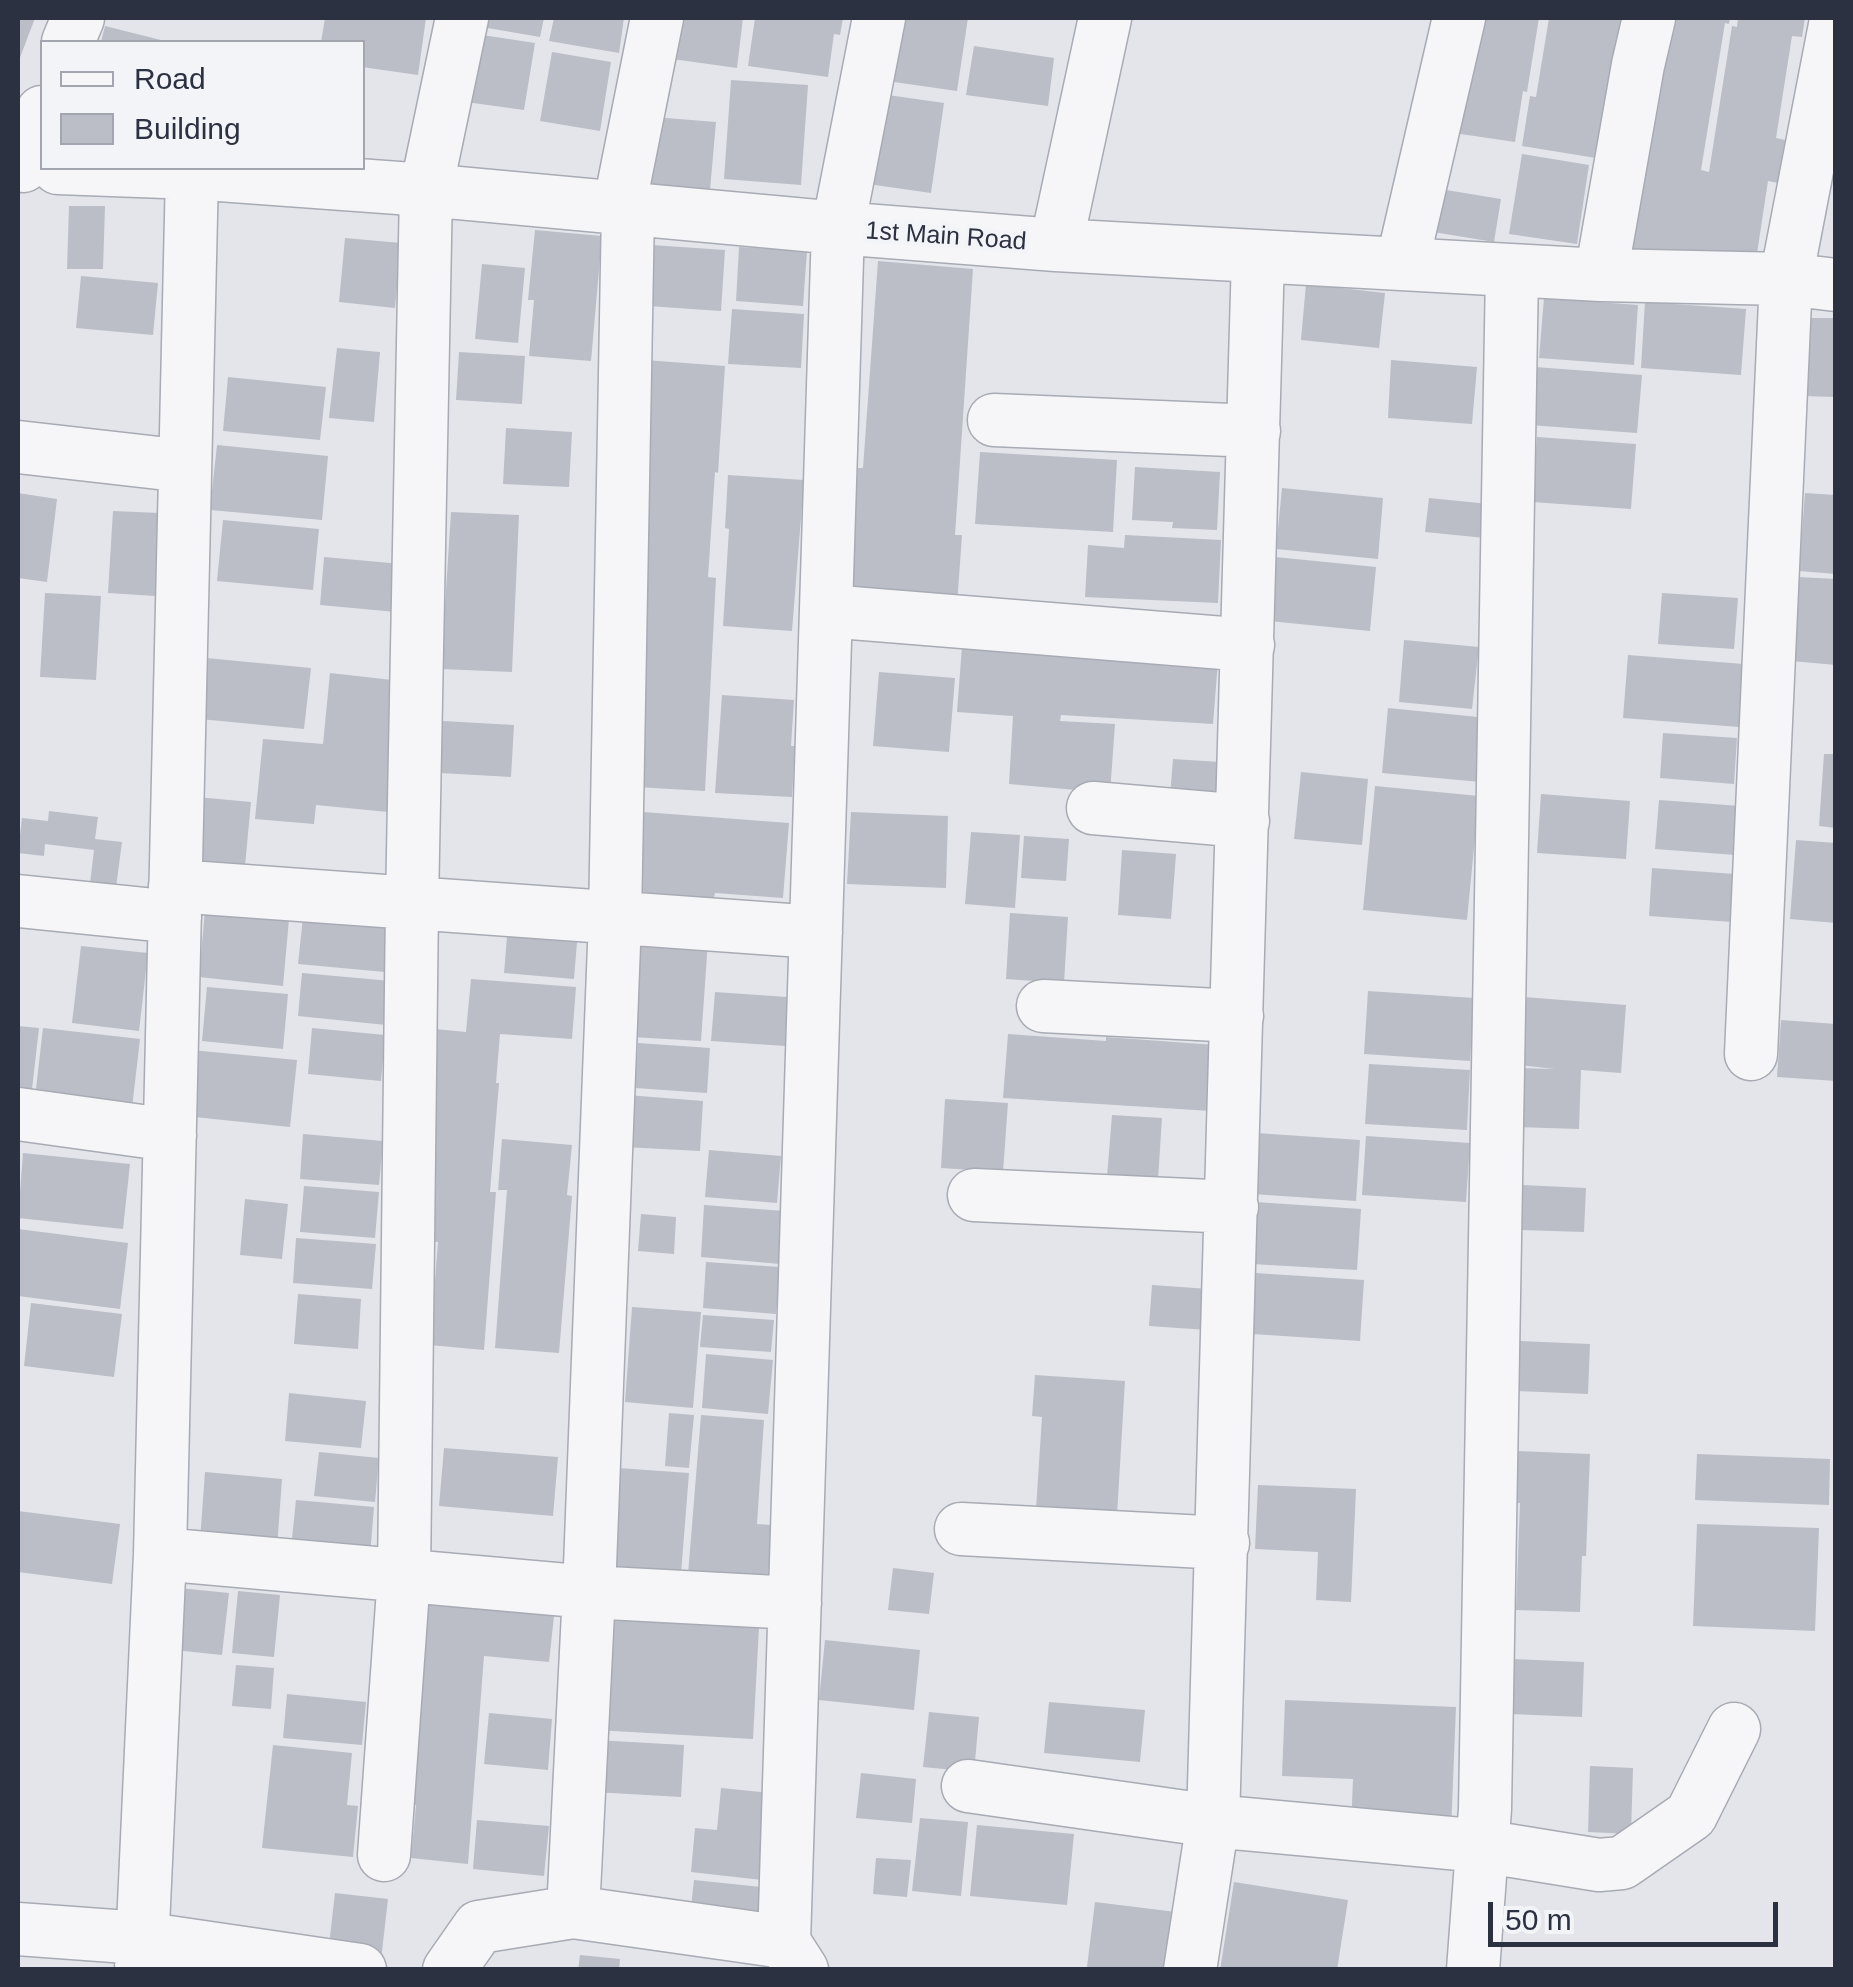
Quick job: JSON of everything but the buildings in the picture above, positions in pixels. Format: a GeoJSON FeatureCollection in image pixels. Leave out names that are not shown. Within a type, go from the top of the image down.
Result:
{"type":"FeatureCollection","features":[{"type":"Feature","properties":{"kind":"street"},"geometry":{"type":"LineString","coordinates":[[384,1855],[404,1576],[426,190],[462,18]]}},
{"type":"Feature","properties":{"kind":"street"},"geometry":{"type":"LineString","coordinates":[[573,1912],[615,919],[624,208],[656,18]]}},
{"type":"Feature","properties":{"kind":"street"},"geometry":{"type":"LineString","coordinates":[[449,1970],[480,1927],[573,1912],[793,1956],[795,1603],[838,228],[879,18]]}},
{"type":"Feature","properties":{"kind":"street"},"geometry":{"type":"LineString","coordinates":[[1056,245],[1105,18]]}},
{"type":"Feature","properties":{"kind":"street"},"geometry":{"type":"LineString","coordinates":[[1402,264],[1459,18]]}},
{"type":"Feature","properties":{"kind":"street"},"geometry":{"type":"LineString","coordinates":[[1601,275],[1649,18]]}},
{"type":"Feature","properties":{"kind":"street"},"geometry":{"type":"LineString","coordinates":[[1751,1054],[1811,282],[1836,20]]}},
{"type":"Feature","properties":{"kind":"street"},"geometry":{"type":"LineString","coordinates":[[35,166],[40,127]]}},
{"type":"Feature","properties":{"kind":"street","name":"1st Main Road"},"geometry":{"type":"LineString","coordinates":[[125,170],[426,190],[1056,245],[1512,271],[1811,282]]}},
{"type":"Feature","properties":{"kind":"street"},"geometry":{"type":"LineString","coordinates":[[141,1954],[160,1554],[192,173]]}},
{"type":"Feature","properties":{"kind":"street"},"geometry":{"type":"LineString","coordinates":[[1190,1970],[1214,1821],[1258,256]]}},
{"type":"Feature","properties":{"kind":"street"},"geometry":{"type":"LineString","coordinates":[[1473,1970],[1486,1789],[1512,271]]}},
{"type":"Feature","properties":{"kind":"street"},"geometry":{"type":"LineString","coordinates":[[994,420],[1254,431]]}},
{"type":"Feature","properties":{"kind":"street"},"geometry":{"type":"LineString","coordinates":[[18,447],[185,466]]}},
{"type":"Feature","properties":{"kind":"street"},"geometry":{"type":"LineString","coordinates":[[827,610],[1248,645]]}},
{"type":"Feature","properties":{"kind":"street"},"geometry":{"type":"LineString","coordinates":[[1093,808],[1243,821]]}},
{"type":"Feature","properties":{"kind":"street"},"geometry":{"type":"LineString","coordinates":[[18,901],[412,904],[816,932]]}},
{"type":"Feature","properties":{"kind":"street"},"geometry":{"type":"LineString","coordinates":[[1043,1006],[1237,1016]]}},
{"type":"Feature","properties":{"kind":"street"},"geometry":{"type":"LineString","coordinates":[[18,1114],[170,1135]]}},
{"type":"Feature","properties":{"kind":"street"},"geometry":{"type":"LineString","coordinates":[[974,1195],[1232,1207]]}},
{"type":"Feature","properties":{"kind":"street"},"geometry":{"type":"LineString","coordinates":[[961,1528],[1223,1543]]}},
{"type":"Feature","properties":{"kind":"street"},"geometry":{"type":"LineString","coordinates":[[160,1554],[589,1592],[795,1603]]}},
{"type":"Feature","properties":{"kind":"street"},"geometry":{"type":"LineString","coordinates":[[968,1786],[1214,1821],[1482,1846],[1622,1864],[1692,1815],[1734,1729]]}},
{"type":"Feature","properties":{"kind":"street"},"geometry":{"type":"LineString","coordinates":[[18,1929],[141,1954],[360,1970]]}}]}
